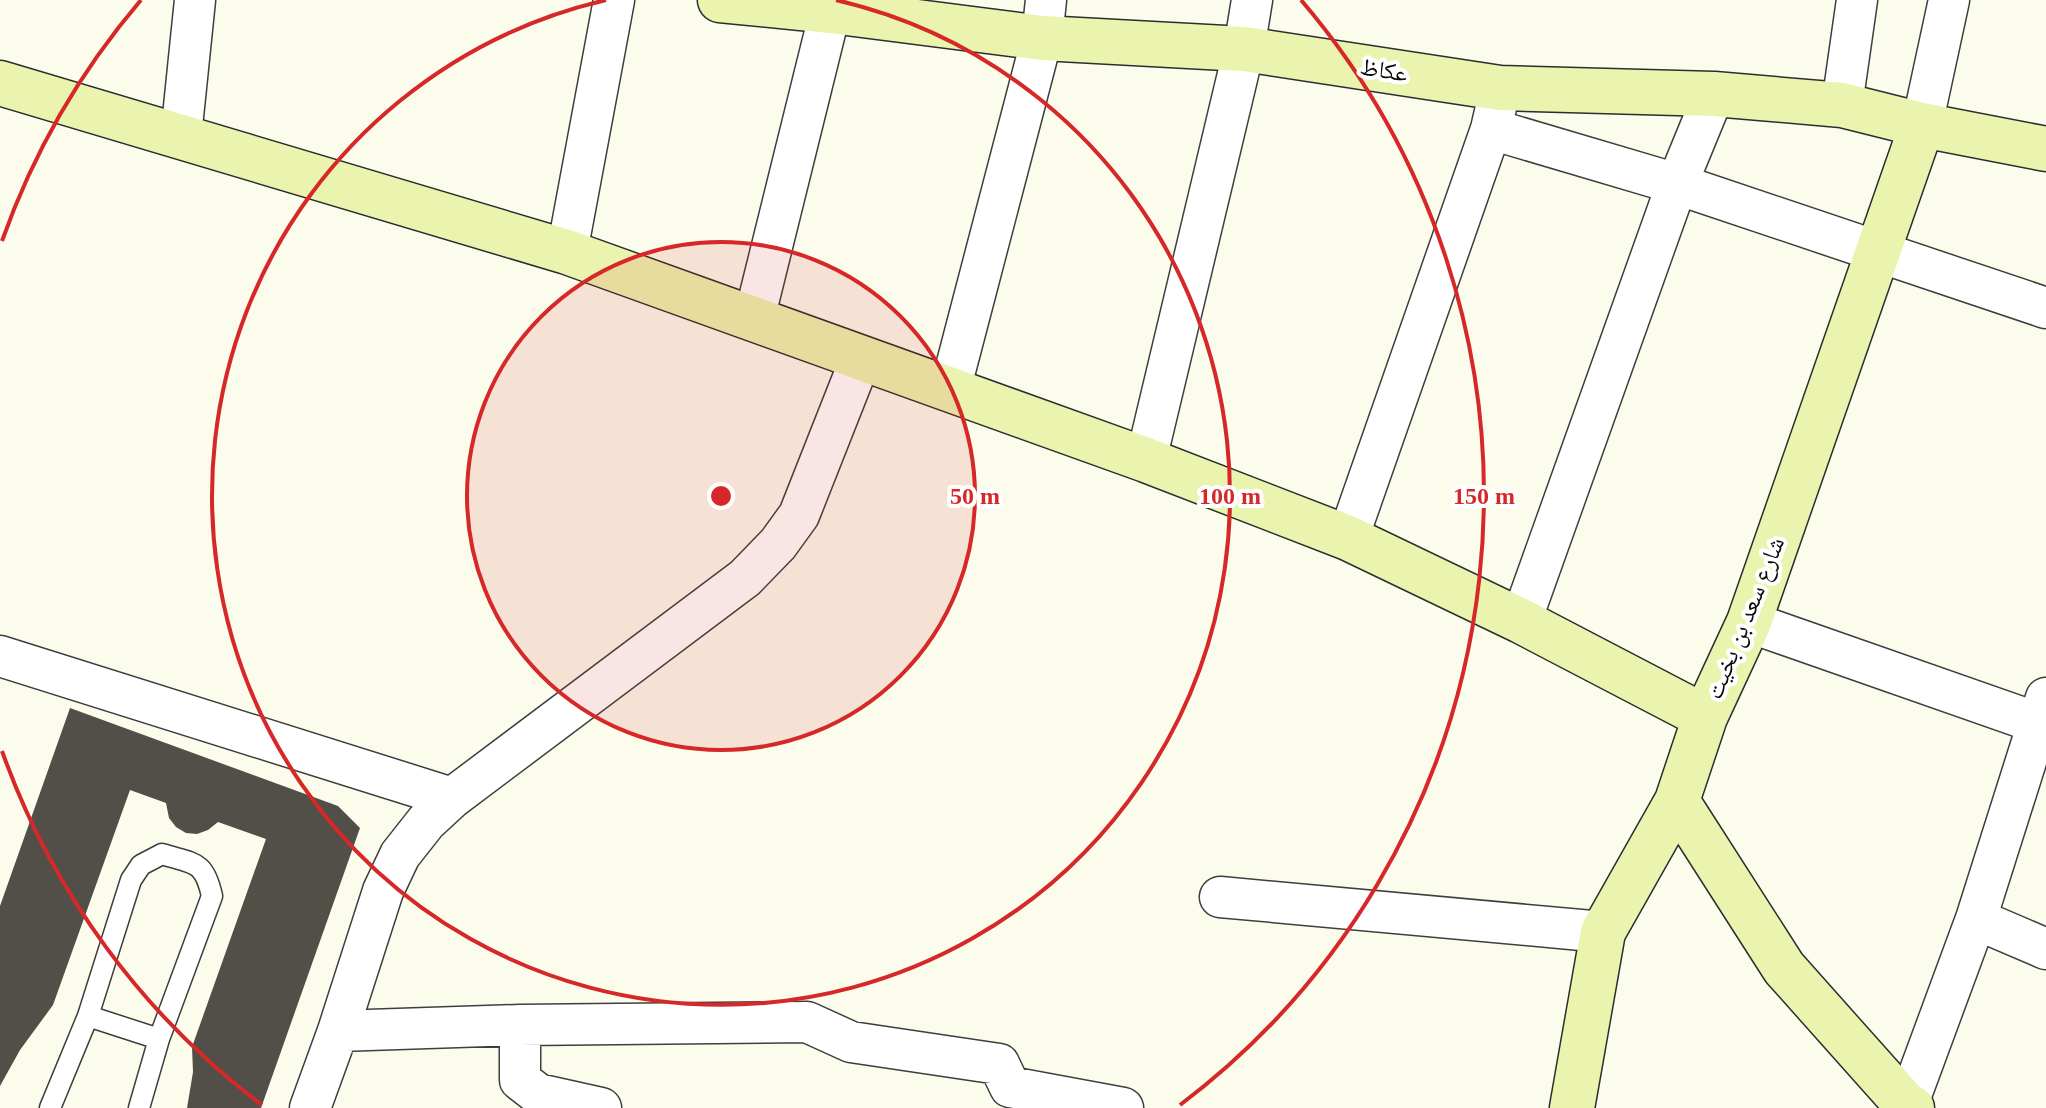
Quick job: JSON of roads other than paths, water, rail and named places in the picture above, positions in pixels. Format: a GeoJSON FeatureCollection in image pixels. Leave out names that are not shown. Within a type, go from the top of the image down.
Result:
{"type":"FeatureCollection","features":[{"type":"Feature","properties":{"kind":"street"},"geometry":{"type":"LineString","coordinates":[[181,136],[195,0]]}},
{"type":"Feature","properties":{"kind":"street"},"geometry":{"type":"LineString","coordinates":[[567,252],[614,0]]}},
{"type":"Feature","properties":{"kind":"street","name":"عكاظ"},"geometry":{"type":"LineString","coordinates":[[720,0],[1044,19],[1244,49],[1496,108],[1714,94],[1842,105],[1922,125],[2046,149]]}},
{"type":"Feature","properties":{"kind":"street"},"geometry":{"type":"LineString","coordinates":[[1146,460],[1244,49],[1252,0]]}},
{"type":"Feature","properties":{"kind":"street"},"geometry":{"type":"LineString","coordinates":[[1842,105],[1857,0]]}},
{"type":"Feature","properties":{"kind":"street"},"geometry":{"type":"LineString","coordinates":[[1922,125],[1949,0]]}},
{"type":"Feature","properties":{"kind":"street"},"geometry":{"type":"LineString","coordinates":[[754,319],[832,5]]}},
{"type":"Feature","properties":{"kind":"street"},"geometry":{"type":"LineString","coordinates":[[950,390],[1044,19]]}},
{"type":"Feature","properties":{"kind":"street"},"geometry":{"type":"LineString","coordinates":[[0,83],[567,252],[1146,460],[1348,538],[1521,621],[1705,717]]}},
{"type":"Feature","properties":{"kind":"street"},"geometry":{"type":"LineString","coordinates":[[1521,621],[1677,184],[1714,94]]}},
{"type":"Feature","properties":{"kind":"street"},"geometry":{"type":"LineString","coordinates":[[1348,538],[1496,108],[1677,184],[2046,308]]}},
{"type":"Feature","properties":{"kind":"street","name":"شارع سعد بن بخيت"},"geometry":{"type":"LineString","coordinates":[[1572,1108],[1603,932],[1677,801],[1705,717],[1749,622],[1922,125]]}},
{"type":"Feature","properties":{"kind":"street"},"geometry":{"type":"LineString","coordinates":[[310,1108],[383,891],[400,855],[426,822],[452,798],[745,578],[778,544],[799,515],[861,358]]}},
{"type":"Feature","properties":{"kind":"street"},"geometry":{"type":"LineString","coordinates":[[1677,801],[1784,968],[1910,1107],[2044,716],[1749,622]]}},
{"type":"Feature","properties":{"kind":"street"},"geometry":{"type":"LineString","coordinates":[[0,656],[452,798]]}},
{"type":"Feature","properties":{"kind":"street"},"geometry":{"type":"LineString","coordinates":[[1220,897],[1603,932]]}},
{"type":"Feature","properties":{"kind":"street"},"geometry":{"type":"LineString","coordinates":[[1976,919],[2046,949]]}},
{"type":"Feature","properties":{"kind":"street"},"geometry":{"type":"LineString","coordinates":[[338,1031],[520,1025],[807,1022],[851,1042],[999,1064],[1010,1087],[1123,1108]]}},
{"type":"Feature","properties":{"kind":"street"},"geometry":{"type":"LineString","coordinates":[[520,1025],[515,1094],[538,1094],[601,1108]]}},
{"type":"Feature","properties":{"kind":"lane"},"geometry":{"type":"LineString","coordinates":[[50,1108],[88,1016],[131,880],[141,865],[162,854],[200,866],[208,877],[212,896],[159,1039],[139,1108]]}},
{"type":"Feature","properties":{"kind":"lane"},"geometry":{"type":"LineString","coordinates":[[88,1016],[159,1039]]}}]}
